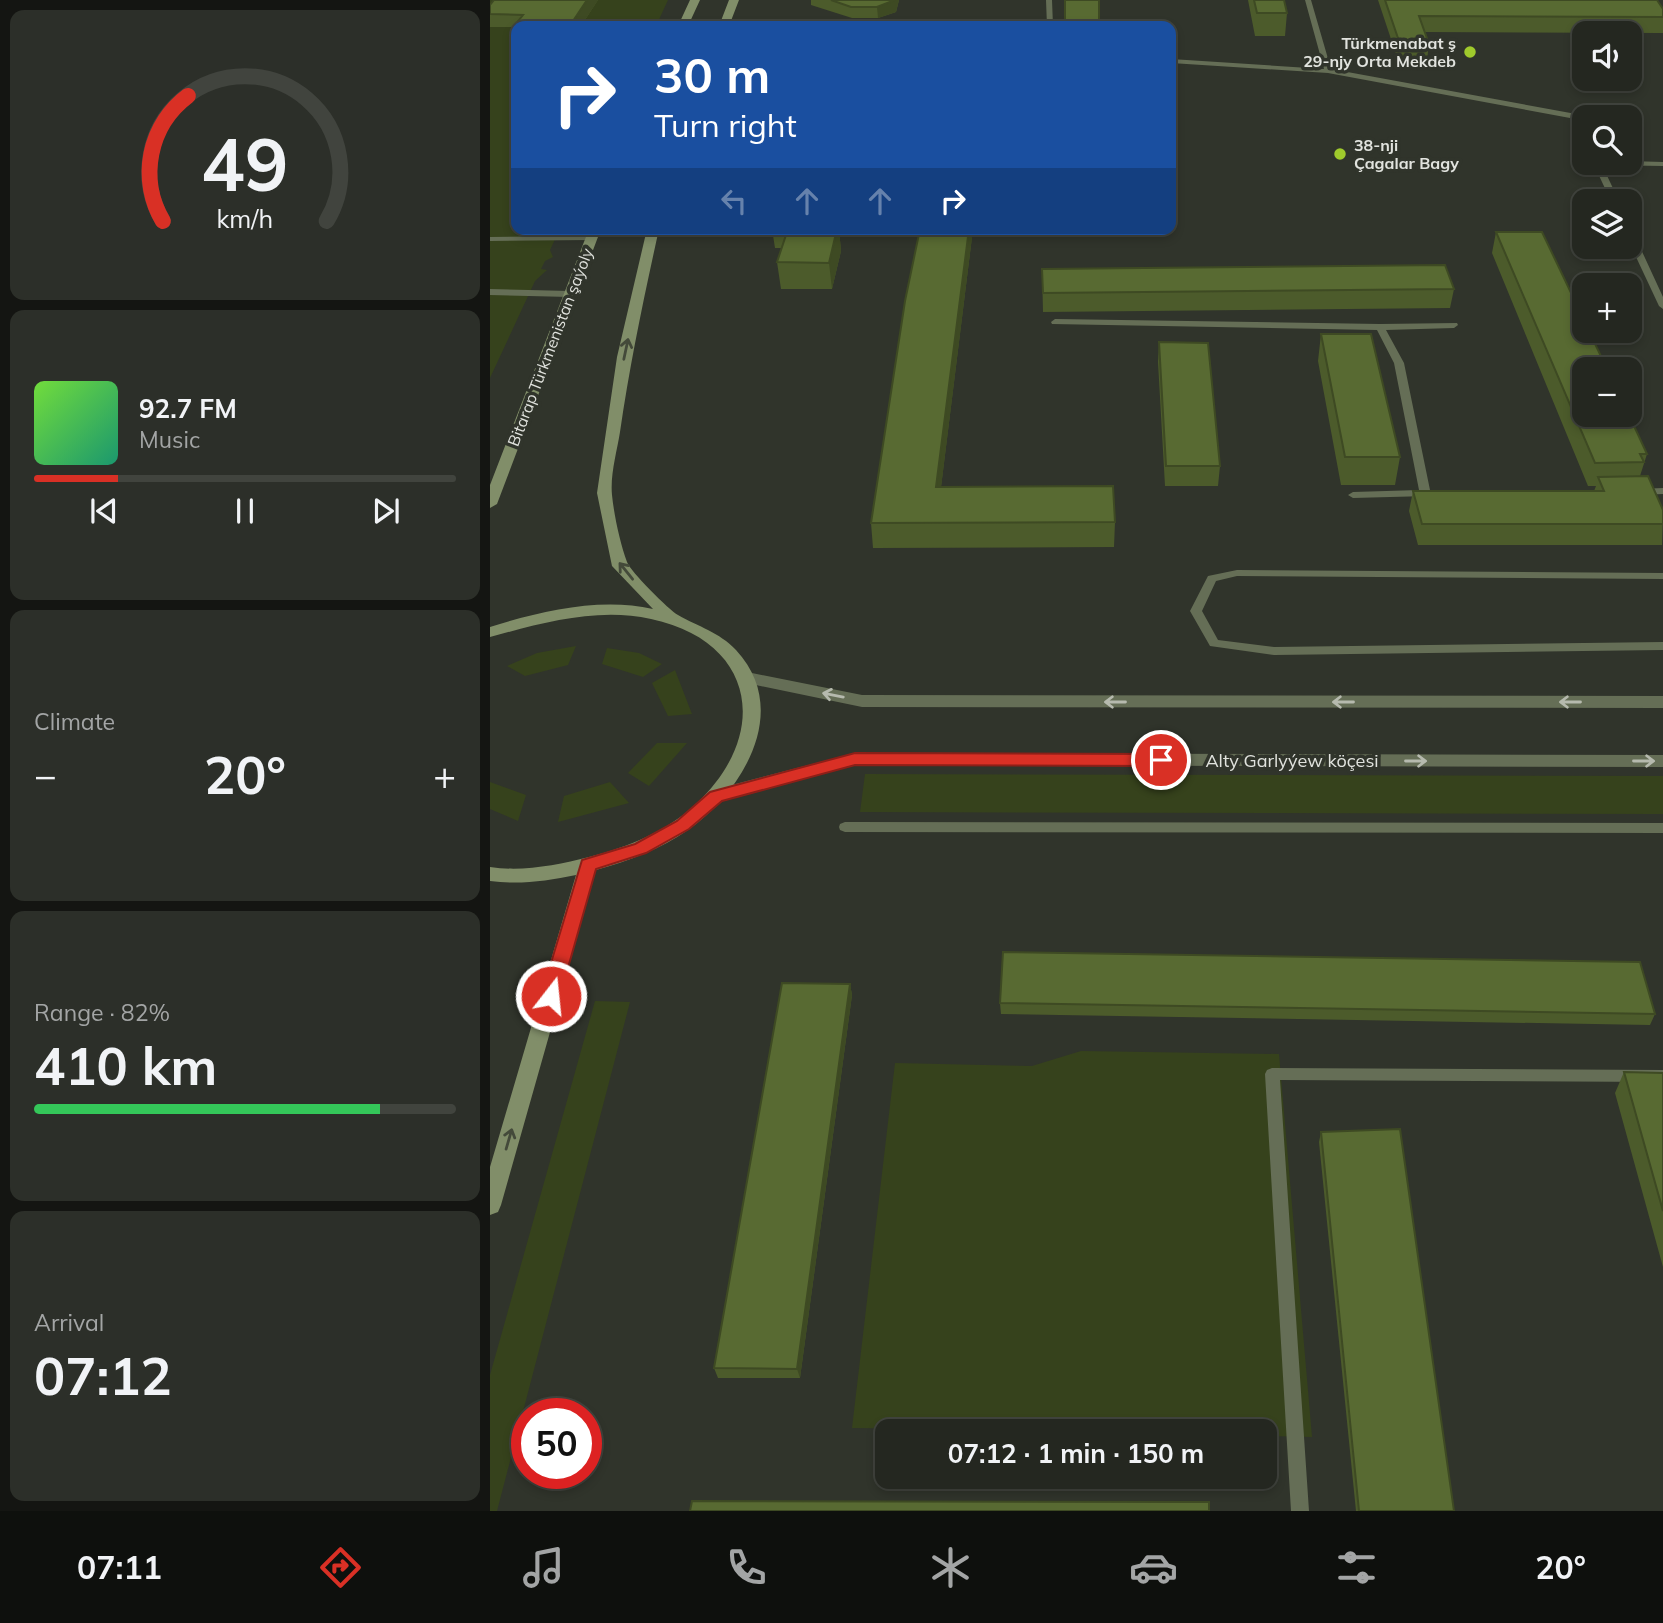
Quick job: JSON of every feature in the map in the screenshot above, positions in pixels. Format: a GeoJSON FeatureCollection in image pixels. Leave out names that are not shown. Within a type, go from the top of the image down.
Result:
{"type":"FeatureCollection","features":[{"type":"Feature","properties":{"kind":"main road"},"geometry":{"type":"LineString","coordinates":[[685,21],[695,0]]}},
{"type":"Feature","properties":{"kind":"main road"},"geometry":{"type":"LineString","coordinates":[[726,21],[734,0]]}},
{"type":"Feature","properties":{"kind":"main road","name":"Bitarap Türkmenistan şaýoly"},"geometry":{"type":"LineString","coordinates":[[490,505],[593,235]]}},
{"type":"Feature","properties":{"kind":"main road"},"geometry":{"type":"LineString","coordinates":[[652,235],[624,357],[604,493],[620,566],[673,620]]}},
{"type":"Feature","properties":{"kind":"main road"},"geometry":{"type":"LineString","coordinates":[[490,632],[525,620],[576,611],[627,610],[673,620],[705,634],[731,654],[747,678],[755,715],[745,756],[716,796],[683,825],[640,848],[569,871],[490,874]]}},
{"type":"Feature","properties":{"kind":"main road"},"geometry":{"type":"LineString","coordinates":[[490,1205],[588,865]]}},
{"type":"Feature","properties":{"kind":"street"},"geometry":{"type":"LineString","coordinates":[[747,678],[862,701],[1663,702]]}},
{"type":"Feature","properties":{"kind":"street","name":"Alty Garlyýew köçesi"},"geometry":{"type":"LineString","coordinates":[[716,796],[855,759],[1663,761]]}},
{"type":"Feature","properties":{"kind":"lane"},"geometry":{"type":"LineString","coordinates":[[1049,0],[1050,21]]}},
{"type":"Feature","properties":{"kind":"lane"},"geometry":{"type":"LineString","coordinates":[[1308,0],[1328,71]]}},
{"type":"Feature","properties":{"kind":"lane"},"geometry":{"type":"LineString","coordinates":[[1176,61],[1328,71],[1572,116]]}},
{"type":"Feature","properties":{"kind":"lane"},"geometry":{"type":"LineString","coordinates":[[1642,164],[1663,164]]}},
{"type":"Feature","properties":{"kind":"lane"},"geometry":{"type":"LineString","coordinates":[[490,239],[572,235]]}},
{"type":"Feature","properties":{"kind":"lane"},"geometry":{"type":"LineString","coordinates":[[1641,259],[1663,306]]}},
{"type":"Feature","properties":{"kind":"lane"},"geometry":{"type":"LineString","coordinates":[[490,292],[570,294]]}},
{"type":"Feature","properties":{"kind":"lane"},"geometry":{"type":"LineString","coordinates":[[1055,322],[1380,327],[1454,325]]}},
{"type":"Feature","properties":{"kind":"lane"},"geometry":{"type":"LineString","coordinates":[[1380,327],[1399,363],[1425,493]]}},
{"type":"Feature","properties":{"kind":"lane"},"geometry":{"type":"LineString","coordinates":[[1623,492],[1663,491]]}},
{"type":"Feature","properties":{"kind":"lane"},"geometry":{"type":"LineString","coordinates":[[1353,495],[1438,493]]}},
{"type":"Feature","properties":{"kind":"lane"},"geometry":{"type":"LineString","coordinates":[[1663,576],[1237,573],[1212,578],[1196,611],[1214,643],[1274,650],[1663,646]]}},
{"type":"Feature","properties":{"kind":"lane"},"geometry":{"type":"LineString","coordinates":[[845,827],[1663,828]]}},
{"type":"Feature","properties":{"kind":"lane"},"geometry":{"type":"LineString","coordinates":[[1300,1511],[1272,1074],[1663,1076]]}},
{"type":"Feature","properties":{"kind":"green space"},"geometry":{"type":"Polygon","coordinates":[[[490,0],[668,0],[658,21],[511,21],[511,235],[557,235],[550,250],[553,257],[545,261],[541,269],[547,270],[535,281],[490,378],[490,0]]]}},
{"type":"Feature","properties":{"kind":"green space"},"geometry":{"type":"Polygon","coordinates":[[[576,646],[568,665],[525,676],[507,666],[537,653],[576,646]]]}},
{"type":"Feature","properties":{"kind":"green space"},"geometry":{"type":"Polygon","coordinates":[[[607,648],[639,653],[662,664],[643,677],[602,664],[607,648]]]}},
{"type":"Feature","properties":{"kind":"green space"},"geometry":{"type":"Polygon","coordinates":[[[675,670],[692,714],[668,716],[652,683],[675,670]]]}},
{"type":"Feature","properties":{"kind":"green space"},"geometry":{"type":"Polygon","coordinates":[[[657,743],[687,743],[649,786],[628,773],[657,743]]]}},
{"type":"Feature","properties":{"kind":"green space"},"geometry":{"type":"Polygon","coordinates":[[[865,774],[1663,776],[1663,814],[860,812],[865,774]]]}},
{"type":"Feature","properties":{"kind":"green space"},"geometry":{"type":"Polygon","coordinates":[[[490,782],[526,795],[518,821],[490,809],[490,782]]]}},
{"type":"Feature","properties":{"kind":"green space"},"geometry":{"type":"Polygon","coordinates":[[[610,782],[629,803],[558,822],[564,796],[610,782]]]}},
{"type":"Feature","properties":{"kind":"green space"},"geometry":{"type":"Polygon","coordinates":[[[595,1001],[630,1002],[527,1398],[511,1398],[511,1457],[497,1511],[490,1511],[490,1375],[595,1001]]]}},
{"type":"Feature","properties":{"kind":"green space"},"geometry":{"type":"Polygon","coordinates":[[[1081,1051],[1279,1054],[1312,1437],[1277,1436],[1277,1419],[875,1419],[875,1428],[852,1428],[895,1063],[1032,1066],[1081,1051]]]}},
{"type":"Feature","properties":{"kind":"building"},"geometry":{"type":"Polygon","coordinates":[[[494,0],[587,0],[573,21],[518,21],[523,15],[490,14],[490,5],[494,0]]]}},
{"type":"Feature","properties":{"kind":"building"},"geometry":{"type":"Polygon","coordinates":[[[831,0],[895,0],[877,7],[851,7],[831,0]]]}},
{"type":"Feature","properties":{"kind":"building"},"geometry":{"type":"Polygon","coordinates":[[[1065,0],[1099,0],[1099,21],[1065,21],[1065,0]]]}},
{"type":"Feature","properties":{"kind":"building"},"geometry":{"type":"Polygon","coordinates":[[[1254,0],[1284,0],[1287,13],[1257,13],[1254,0]]]}},
{"type":"Feature","properties":{"kind":"building"},"geometry":{"type":"Polygon","coordinates":[[[1385,0],[1657,0],[1663,9],[1663,17],[1419,16],[1429,44],[1400,44],[1385,0]]]}},
{"type":"Feature","properties":{"kind":"building"},"geometry":{"type":"Polygon","coordinates":[[[1496,232],[1542,232],[1572,295],[1572,343],[1595,343],[1601,357],[1572,357],[1572,409],[1496,232]]]}},
{"type":"Feature","properties":{"kind":"building"},"geometry":{"type":"Polygon","coordinates":[[[786,235],[836,235],[829,263],[777,262],[786,235]]]}},
{"type":"Feature","properties":{"kind":"building"},"geometry":{"type":"Polygon","coordinates":[[[919,235],[968,235],[936,487],[1113,486],[1115,522],[871,523],[905,301],[919,235]]]}},
{"type":"Feature","properties":{"kind":"building"},"geometry":{"type":"Polygon","coordinates":[[[1445,265],[1454,289],[1043,293],[1042,269],[1445,265]]]}},
{"type":"Feature","properties":{"kind":"building"},"geometry":{"type":"Polygon","coordinates":[[[1321,334],[1371,334],[1400,457],[1345,457],[1321,334]]]}},
{"type":"Feature","properties":{"kind":"building"},"geometry":{"type":"Polygon","coordinates":[[[1159,342],[1208,343],[1220,466],[1166,466],[1159,342]]]}},
{"type":"Feature","properties":{"kind":"building"},"geometry":{"type":"Polygon","coordinates":[[[1580,427],[1635,427],[1647,454],[1640,454],[1644,462],[1595,463],[1580,427]]]}},
{"type":"Feature","properties":{"kind":"building"},"geometry":{"type":"Polygon","coordinates":[[[1648,476],[1663,510],[1663,524],[1422,524],[1413,491],[1604,491],[1598,477],[1648,476]]]}},
{"type":"Feature","properties":{"kind":"building"},"geometry":{"type":"Polygon","coordinates":[[[1003,952],[1640,962],[1655,1014],[1000,1003],[1003,952]]]}},
{"type":"Feature","properties":{"kind":"building"},"geometry":{"type":"Polygon","coordinates":[[[782,983],[850,984],[797,1369],[714,1368],[782,983]]]}},
{"type":"Feature","properties":{"kind":"building"},"geometry":{"type":"Polygon","coordinates":[[[1624,1072],[1663,1073],[1663,1211],[1624,1072]]]}},
{"type":"Feature","properties":{"kind":"building"},"geometry":{"type":"Polygon","coordinates":[[[1400,1129],[1454,1511],[1359,1511],[1321,1132],[1400,1129]]]}},
{"type":"Feature","properties":{"kind":"building"},"geometry":{"type":"Polygon","coordinates":[[[692,1501],[1209,1502],[1209,1511],[690,1511],[692,1501]]]}},
{"type":"Feature","properties":{"kind":"place","name":"Türkmenabat ş 29-njy Orta Mekdeb"},"geometry":{"type":"Point","coordinates":[1470,52]}},
{"type":"Feature","properties":{"kind":"place","name":"38-nji Çagalar Bagy"},"geometry":{"type":"Point","coordinates":[1340,154]}},
{"type":"Feature","properties":{"kind":"route"},"geometry":{"type":"LineString","coordinates":[[551,996],[588,865],[640,848],[683,825],[716,796],[855,759],[1161,760]]}}]}
